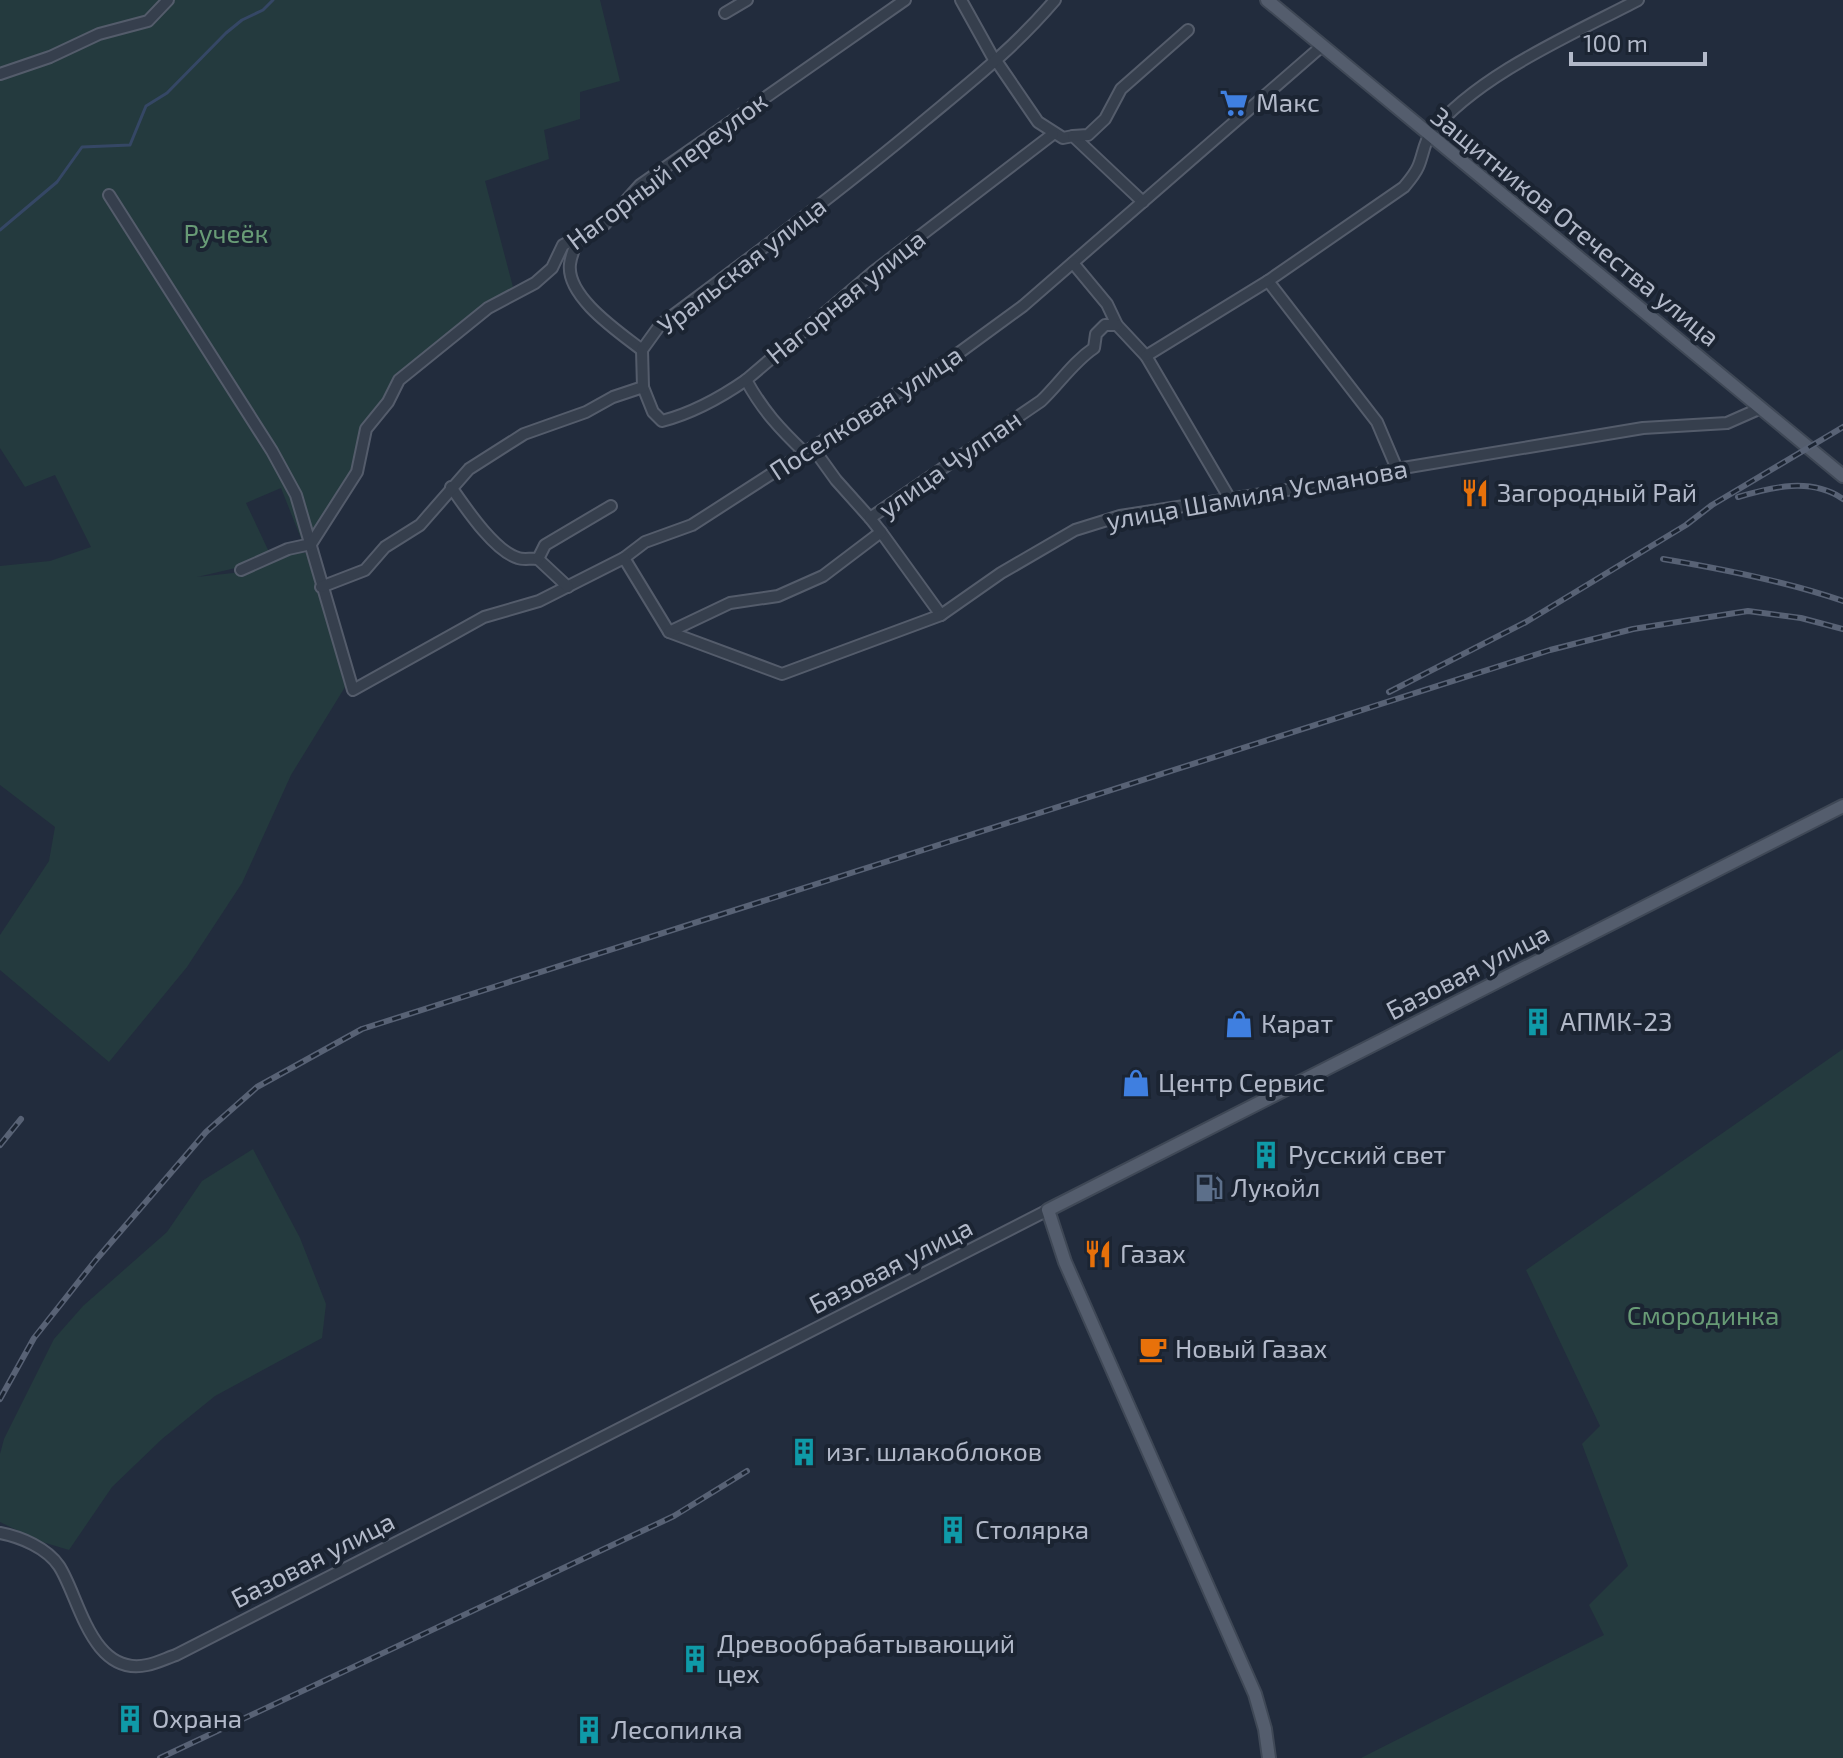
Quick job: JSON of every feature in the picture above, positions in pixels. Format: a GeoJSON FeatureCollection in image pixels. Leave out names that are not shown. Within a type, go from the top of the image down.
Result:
{"type":"FeatureCollection","features":[{"type":"Feature","properties":{"kind":"main road","name":"Защитников Отечества улица"},"geometry":{"type":"LineString","coordinates":[[1267,0],[1843,476]]}},
{"type":"Feature","properties":{"kind":"main road","name":"Базовая улица"},"geometry":{"type":"LineString","coordinates":[[1048,1210],[1843,806]]}},
{"type":"Feature","properties":{"kind":"main road"},"geometry":{"type":"LineString","coordinates":[[1048,1210],[1065,1262],[1255,1694],[1269,1758]]}},
{"type":"Feature","properties":{"kind":"street"},"geometry":{"type":"LineString","coordinates":[[0,74],[50,57],[99,34],[148,21],[168,0]]}},
{"type":"Feature","properties":{"kind":"street"},"geometry":{"type":"LineString","coordinates":[[725,13],[747,0]]}},
{"type":"Feature","properties":{"kind":"street","name":"Нагорный переулок"},"geometry":{"type":"LineString","coordinates":[[311,544],[357,472],[366,429],[388,402],[399,380],[488,308],[535,283],[552,268],[563,245],[605,224],[640,185],[905,0]]}},
{"type":"Feature","properties":{"kind":"street"},"geometry":{"type":"LineString","coordinates":[[961,0],[997,62],[1038,122],[1063,138],[1088,135],[1105,119],[1121,89],[1188,30]]}},
{"type":"Feature","properties":{"kind":"street","name":"Уральская улица"},"geometry":{"type":"LineString","coordinates":[[643,387],[642,350],[660,325],[857,177],[997,62],[1055,0]]}},
{"type":"Feature","properties":{"kind":"street"},"geometry":{"type":"LineString","coordinates":[[1146,356],[1268,281],[1404,187],[1418,168],[1429,135],[1455,108],[1489,82],[1638,0]]}},
{"type":"Feature","properties":{"kind":"street","name":"Поселковая улица"},"geometry":{"type":"LineString","coordinates":[[321,587],[353,690],[484,617],[539,601],[624,558],[645,542],[692,525],[956,355],[1023,306],[1322,46]]}},
{"type":"Feature","properties":{"kind":"street","name":"Нагорная улица"},"geometry":{"type":"LineString","coordinates":[[643,387],[653,412],[662,421],[726,394],[873,272],[1053,134]]}},
{"type":"Feature","properties":{"kind":"street"},"geometry":{"type":"LineString","coordinates":[[1073,136],[1143,202]]}},
{"type":"Feature","properties":{"kind":"street"},"geometry":{"type":"LineString","coordinates":[[109,195],[272,451],[296,495],[321,587],[365,570],[385,547],[420,525],[469,469],[524,434],[643,387]]}},
{"type":"Feature","properties":{"kind":"street"},"geometry":{"type":"LineString","coordinates":[[578,239],[569,266],[575,285],[593,312],[642,350]]}},
{"type":"Feature","properties":{"kind":"street"},"geometry":{"type":"LineString","coordinates":[[1073,263],[1107,304],[1117,325],[1146,356],[1230,499]]}},
{"type":"Feature","properties":{"kind":"street"},"geometry":{"type":"LineString","coordinates":[[1268,281],[1377,422],[1397,469]]}},
{"type":"Feature","properties":{"kind":"street","name":"улица Чулпан"},"geometry":{"type":"LineString","coordinates":[[669,632],[730,603],[778,596],[823,576],[881,532],[870,518],[1041,401],[1061,383],[1080,357],[1094,348],[1096,334],[1105,325],[1117,325]]}},
{"type":"Feature","properties":{"kind":"street"},"geometry":{"type":"LineString","coordinates":[[746,380],[771,421],[809,451],[870,518]]}},
{"type":"Feature","properties":{"kind":"street","name":"улица Шамиля Усманова"},"geometry":{"type":"LineString","coordinates":[[669,632],[782,674],[941,615],[1001,573],[1075,530],[1120,516],[1351,480],[1397,469],[1643,428],[1727,423],[1761,408]]}},
{"type":"Feature","properties":{"kind":"street"},"geometry":{"type":"LineString","coordinates":[[451,487],[472,519],[493,540],[517,558],[538,559],[568,587]]}},
{"type":"Feature","properties":{"kind":"street"},"geometry":{"type":"LineString","coordinates":[[538,559],[545,545],[611,506]]}},
{"type":"Feature","properties":{"kind":"street"},"geometry":{"type":"LineString","coordinates":[[881,532],[941,615]]}},
{"type":"Feature","properties":{"kind":"street"},"geometry":{"type":"LineString","coordinates":[[241,570],[288,549],[311,544]]}},
{"type":"Feature","properties":{"kind":"street"},"geometry":{"type":"LineString","coordinates":[[624,558],[669,632]]}},
{"type":"Feature","properties":{"kind":"street","name":"Базовая улица"},"geometry":{"type":"LineString","coordinates":[[0,1533],[37,1546],[58,1565],[89,1633],[99,1646],[131,1666],[146,1665],[176,1655],[1048,1210]]}},
{"type":"Feature","properties":{"kind":"green space"},"geometry":{"type":"Polygon","coordinates":[[[0,0],[165,0],[147,18],[119,24],[0,72],[0,0]]]}},
{"type":"Feature","properties":{"kind":"green space","name":"Ручеёк"},"geometry":{"type":"Polygon","coordinates":[[[170,0],[600,0],[620,81],[580,92],[580,119],[544,130],[549,159],[485,181],[513,287],[398,380],[364,428],[355,473],[312,537],[302,541],[281,488],[246,503],[269,552],[240,567],[197,577],[242,572],[288,553],[308,553],[345,687],[291,775],[242,883],[187,967],[109,1062],[0,970],[0,935],[49,861],[55,827],[0,785],[0,566],[50,561],[91,547],[55,475],[25,487],[0,448],[0,78],[103,37],[150,23],[170,0]]]}},
{"type":"Feature","properties":{"kind":"green space","name":"Смородинка"},"geometry":{"type":"Polygon","coordinates":[[[1843,1049],[1843,1758],[1361,1758],[1604,1635],[1589,1605],[1628,1566],[1582,1444],[1600,1426],[1526,1270],[1843,1049]]]}},
{"type":"Feature","properties":{"kind":"green space"},"geometry":{"type":"Polygon","coordinates":[[[253,1149],[300,1238],[326,1304],[322,1338],[215,1396],[162,1439],[112,1487],[69,1550],[39,1541],[0,1522],[0,1454],[4,1439],[54,1339],[83,1306],[167,1232],[202,1181],[253,1149]]]}},
{"type":"Feature","properties":{"kind":"waterway"},"geometry":{"type":"LineString","coordinates":[[0,230],[57,182],[82,147],[130,145],[146,106],[167,93],[226,33],[242,20],[263,10],[273,0]]}},
{"type":"Feature","properties":{"kind":"railway"},"geometry":{"type":"LineString","coordinates":[[1389,692],[1526,622],[1843,427]]}},
{"type":"Feature","properties":{"kind":"railway"},"geometry":{"type":"LineString","coordinates":[[1738,497],[1778,487],[1805,486],[1831,492],[1843,499]]}},
{"type":"Feature","properties":{"kind":"railway"},"geometry":{"type":"LineString","coordinates":[[1663,559],[1754,576],[1843,601]]}},
{"type":"Feature","properties":{"kind":"railway"},"geometry":{"type":"LineString","coordinates":[[0,1399],[34,1338],[95,1261],[206,1132],[257,1087],[362,1029],[1550,650],[1633,629],[1748,611],[1801,618],[1843,629]]}},
{"type":"Feature","properties":{"kind":"railway"},"geometry":{"type":"LineString","coordinates":[[0,1145],[21,1119]]}},
{"type":"Feature","properties":{"kind":"railway"},"geometry":{"type":"LineString","coordinates":[[160,1758],[674,1516],[747,1471]]}},
{"type":"Feature","properties":{"kind":"place","name":"Макс"},"geometry":{"type":"Point","coordinates":[1234,103]}},
{"type":"Feature","properties":{"kind":"place","name":"Загородный Рай"},"geometry":{"type":"Point","coordinates":[1475,493]}},
{"type":"Feature","properties":{"kind":"place","name":"АПМК-23"},"geometry":{"type":"Point","coordinates":[1538,1022]}},
{"type":"Feature","properties":{"kind":"place","name":"Карат"},"geometry":{"type":"Point","coordinates":[1239,1024]}},
{"type":"Feature","properties":{"kind":"place","name":"Центр Сервис"},"geometry":{"type":"Point","coordinates":[1136,1083]}},
{"type":"Feature","properties":{"kind":"place","name":"Русский свет"},"geometry":{"type":"Point","coordinates":[1266,1155]}},
{"type":"Feature","properties":{"kind":"place","name":"Лукойл"},"geometry":{"type":"Point","coordinates":[1209,1188]}},
{"type":"Feature","properties":{"kind":"place","name":"Газах"},"geometry":{"type":"Point","coordinates":[1098,1254]}},
{"type":"Feature","properties":{"kind":"place","name":"Новый Газах"},"geometry":{"type":"Point","coordinates":[1153,1349]}},
{"type":"Feature","properties":{"kind":"place","name":"изг. шлакоблоков"},"geometry":{"type":"Point","coordinates":[804,1452]}},
{"type":"Feature","properties":{"kind":"place","name":"Столярка"},"geometry":{"type":"Point","coordinates":[953,1530]}},
{"type":"Feature","properties":{"kind":"place","name":"Древообрабатывающий цех"},"geometry":{"type":"Point","coordinates":[695,1659]}},
{"type":"Feature","properties":{"kind":"place","name":"Охрана"},"geometry":{"type":"Point","coordinates":[130,1719]}},
{"type":"Feature","properties":{"kind":"place","name":"Лесопилка"},"geometry":{"type":"Point","coordinates":[589,1730]}}]}
